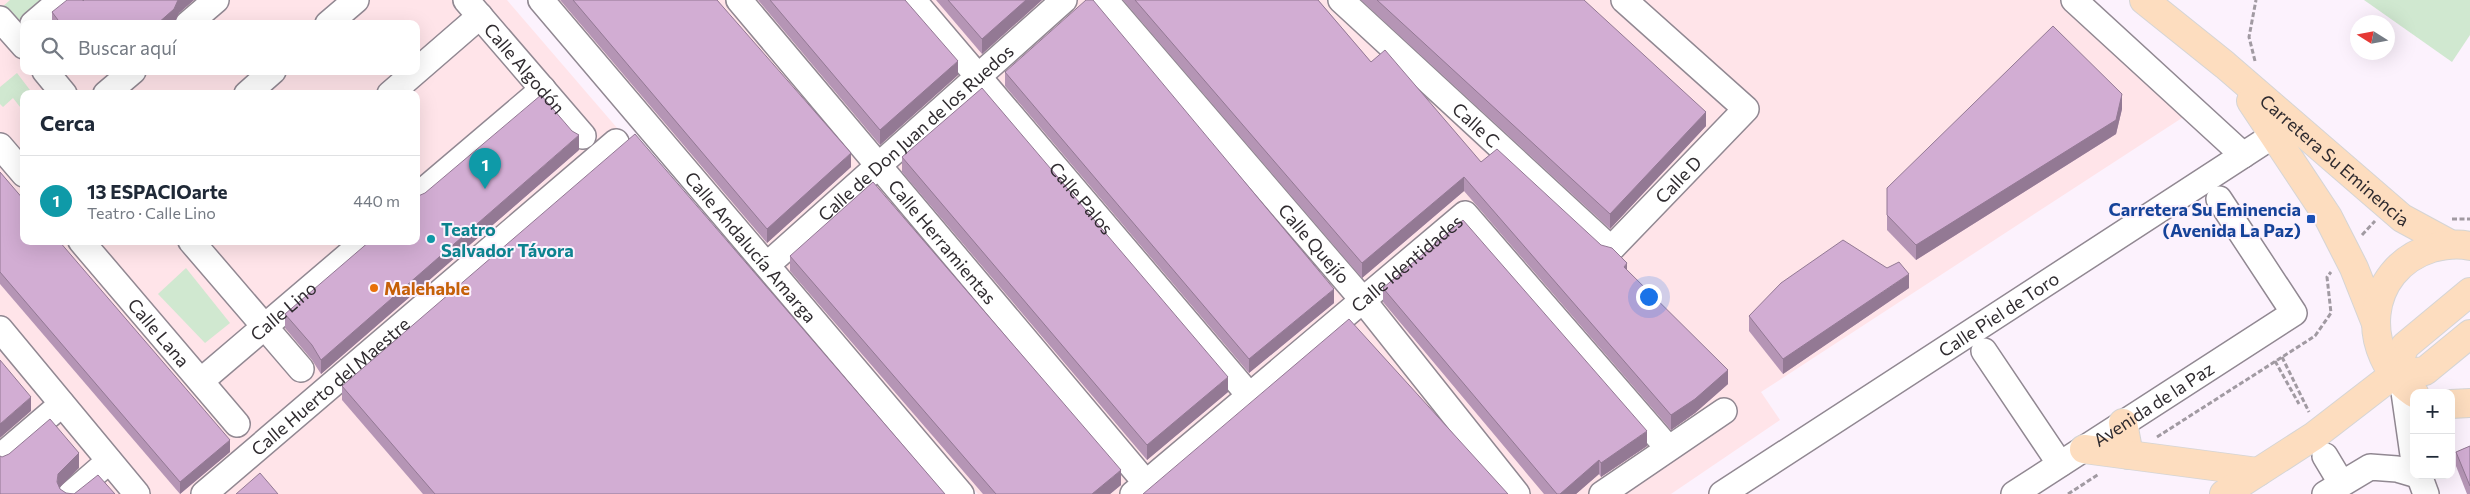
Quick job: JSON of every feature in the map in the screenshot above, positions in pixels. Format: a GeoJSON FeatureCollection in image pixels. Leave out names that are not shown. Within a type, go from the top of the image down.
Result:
{"type":"FeatureCollection","features":[{"type":"Feature","properties":{"kind":"main road","name":"Carretera Su Eminencia"},"geometry":{"type":"LineString","coordinates":[[2148,1],[2402,218],[2464,244]]}},
{"type":"Feature","properties":{"kind":"main road","name":"Carretera Su Eminencia"},"geometry":{"type":"LineString","coordinates":[[2225,65],[2328,217],[2354,268],[2375,321]]}},
{"type":"Feature","properties":{"kind":"main road"},"geometry":{"type":"LineString","coordinates":[[2403,384],[2382,359],[2376,340],[2375,321],[2382,292],[2398,268],[2422,252],[2464,244]]}},
{"type":"Feature","properties":{"kind":"main road"},"geometry":{"type":"LineString","coordinates":[[2403,384],[2405,346],[2470,292]]}},
{"type":"Feature","properties":{"kind":"main road"},"geometry":{"type":"LineString","coordinates":[[2224,494],[2314,436],[2425,371],[2470,334]]}},
{"type":"Feature","properties":{"kind":"main road"},"geometry":{"type":"LineString","coordinates":[[2123,424],[2129,455]]}},
{"type":"Feature","properties":{"kind":"main road"},"geometry":{"type":"LineString","coordinates":[[2084,449],[2258,472]]}},
{"type":"Feature","properties":{"kind":"street"},"geometry":{"type":"LineString","coordinates":[[38,20],[60,0]]}},
{"type":"Feature","properties":{"kind":"street"},"geometry":{"type":"LineString","coordinates":[[193,20],[216,0]]}},
{"type":"Feature","properties":{"kind":"street"},"geometry":{"type":"LineString","coordinates":[[333,20],[356,0]]}},
{"type":"Feature","properties":{"kind":"street","name":"Calle Andalucía Amarga"},"geometry":{"type":"LineString","coordinates":[[541,0],[961,494]]}},
{"type":"Feature","properties":{"kind":"street","name":"Calle Herramientas"},"geometry":{"type":"LineString","coordinates":[[739,0],[879,165],[1140,488]]}},
{"type":"Feature","properties":{"kind":"street","name":"Calle Palos"},"geometry":{"type":"LineString","coordinates":[[913,0],[1249,395]]}},
{"type":"Feature","properties":{"kind":"street","name":"Calle de Don Juan de los Ruedos"},"geometry":{"type":"LineString","coordinates":[[767,265],[1064,0]]}},
{"type":"Feature","properties":{"kind":"street","name":"Calle Quejío"},"geometry":{"type":"LineString","coordinates":[[1105,0],[1362,299],[1517,494]]}},
{"type":"Feature","properties":{"kind":"street","name":"Calle C"},"geometry":{"type":"LineString","coordinates":[[1341,0],[1611,250]]}},
{"type":"Feature","properties":{"kind":"street","name":"Calle D"},"geometry":{"type":"LineString","coordinates":[[1611,250],[1746,110],[1624,0]]}},
{"type":"Feature","properties":{"kind":"street"},"geometry":{"type":"LineString","coordinates":[[2074,0],[2243,156]]}},
{"type":"Feature","properties":{"kind":"street"},"geometry":{"type":"LineString","coordinates":[[420,63],[473,8]]}},
{"type":"Feature","properties":{"kind":"street","name":"Calle Algodón"},"geometry":{"type":"LineString","coordinates":[[473,8],[583,136]]}},
{"type":"Feature","properties":{"kind":"street"},"geometry":{"type":"LineString","coordinates":[[0,19],[19,38]]}},
{"type":"Feature","properties":{"kind":"street"},"geometry":{"type":"LineString","coordinates":[[48,75],[61,90]]}},
{"type":"Feature","properties":{"kind":"street"},"geometry":{"type":"LineString","coordinates":[[111,90],[127,75]]}},
{"type":"Feature","properties":{"kind":"street"},"geometry":{"type":"LineString","coordinates":[[252,90],[268,75]]}},
{"type":"Feature","properties":{"kind":"street"},"geometry":{"type":"LineString","coordinates":[[394,90],[408,75]]}},
{"type":"Feature","properties":{"kind":"street"},"geometry":{"type":"LineString","coordinates":[[420,194],[542,88]]}},
{"type":"Feature","properties":{"kind":"street","name":"Calle Piel de Toro"},"geometry":{"type":"LineString","coordinates":[[1722,494],[2274,135]]}},
{"type":"Feature","properties":{"kind":"street","name":"Calle Huerto del Maestre"},"geometry":{"type":"LineString","coordinates":[[204,494],[616,142]]}},
{"type":"Feature","properties":{"kind":"street"},"geometry":{"type":"LineString","coordinates":[[0,146],[20,169]]}},
{"type":"Feature","properties":{"kind":"street","name":"Avenida de la Paz"},"geometry":{"type":"LineString","coordinates":[[2014,494],[2294,313],[2219,199]]}},
{"type":"Feature","properties":{"kind":"street","name":"Calle Identidades"},"geometry":{"type":"LineString","coordinates":[[1140,488],[1465,214],[1668,448]]}},
{"type":"Feature","properties":{"kind":"street","name":"Calle Lana"},"geometry":{"type":"LineString","coordinates":[[84,245],[237,424]]}},
{"type":"Feature","properties":{"kind":"street","name":"Calle Lino"},"geometry":{"type":"LineString","coordinates":[[201,381],[360,245]]}},
{"type":"Feature","properties":{"kind":"street"},"geometry":{"type":"LineString","coordinates":[[204,246],[265,327],[301,369]]}},
{"type":"Feature","properties":{"kind":"street"},"geometry":{"type":"LineString","coordinates":[[4,344],[62,404],[137,494]]}},
{"type":"Feature","properties":{"kind":"street"},"geometry":{"type":"LineString","coordinates":[[1984,351],[2060,464]]}},
{"type":"Feature","properties":{"kind":"street"},"geometry":{"type":"LineString","coordinates":[[2403,384],[2410,434]]}},
{"type":"Feature","properties":{"kind":"street"},"geometry":{"type":"LineString","coordinates":[[0,457],[62,404]]}},
{"type":"Feature","properties":{"kind":"street"},"geometry":{"type":"LineString","coordinates":[[1602,494],[1724,411]]}},
{"type":"Feature","properties":{"kind":"street"},"geometry":{"type":"LineString","coordinates":[[71,494],[110,461]]}},
{"type":"Feature","properties":{"kind":"street"},"geometry":{"type":"LineString","coordinates":[[2337,483],[2370,467],[2396,469],[2410,473]]}},
{"type":"Feature","properties":{"kind":"street"},"geometry":{"type":"LineString","coordinates":[[2420,479],[2426,494]]}},
{"type":"Feature","properties":{"kind":"path"},"geometry":{"type":"LineString","coordinates":[[2282,357],[2303,400]]}},
{"type":"Feature","properties":{"kind":"path"},"geometry":{"type":"LineString","coordinates":[[2275,361],[2299,404]]}},
{"type":"Feature","properties":{"kind":"shaded area"},"geometry":{"type":"Polygon","coordinates":[[[0,0],[507,0],[932,494],[0,494],[0,0]]]}},
{"type":"Feature","properties":{"kind":"shaded area"},"geometry":{"type":"Polygon","coordinates":[[[547,0],[2093,0],[2205,103],[1761,392],[1780,420],[1671,494],[978,494],[650,124],[547,0]]]}},
{"type":"Feature","properties":{"kind":"green space"},"geometry":{"type":"Polygon","coordinates":[[[10,0],[53,0],[30,20],[20,20],[20,29],[16,32],[0,9],[10,0]]]}},
{"type":"Feature","properties":{"kind":"green space"},"geometry":{"type":"Polygon","coordinates":[[[2364,0],[2470,0],[2470,35],[2452,62],[2395,22],[2395,15],[2385,15],[2364,0]]]}},
{"type":"Feature","properties":{"kind":"green space"},"geometry":{"type":"Polygon","coordinates":[[[17,73],[30,90],[20,90],[20,107],[13,98],[3,107],[0,104],[0,87],[17,73]]]}},
{"type":"Feature","properties":{"kind":"green space"},"geometry":{"type":"Polygon","coordinates":[[[186,268],[230,323],[205,343],[158,294],[186,268]]]}},
{"type":"Feature","properties":{"kind":"building"},"geometry":{"type":"Polygon","coordinates":[[[67,0],[178,0],[174,9],[162,20],[58,20],[52,12],[67,0]]]}},
{"type":"Feature","properties":{"kind":"building"},"geometry":{"type":"Polygon","coordinates":[[[573,0],[717,0],[851,153],[767,229],[573,0]]]}},
{"type":"Feature","properties":{"kind":"building"},"geometry":{"type":"Polygon","coordinates":[[[770,0],[905,0],[958,61],[880,130],[770,0]]]}},
{"type":"Feature","properties":{"kind":"building"},"geometry":{"type":"Polygon","coordinates":[[[948,0],[1026,0],[982,39],[948,0]]]}},
{"type":"Feature","properties":{"kind":"building"},"geometry":{"type":"Polygon","coordinates":[[[1086,0],[1093,0],[1334,289],[1249,359],[1005,72],[1086,0]]]}},
{"type":"Feature","properties":{"kind":"building"},"geometry":{"type":"Polygon","coordinates":[[[1135,0],[1318,0],[1371,62],[1385,50],[1481,162],[1497,149],[1601,245],[1612,248],[1627,263],[1624,267],[1728,370],[1695,399],[1671,415],[1464,177],[1362,263],[1135,0]]]}},
{"type":"Feature","properties":{"kind":"building"},"geometry":{"type":"Polygon","coordinates":[[[1377,0],[1584,0],[1706,112],[1610,214],[1377,0]]]}},
{"type":"Feature","properties":{"kind":"building"},"geometry":{"type":"Polygon","coordinates":[[[2053,26],[2122,94],[2116,120],[1916,245],[1887,215],[1887,188],[2053,26]]]}},
{"type":"Feature","properties":{"kind":"building"},"geometry":{"type":"Polygon","coordinates":[[[982,88],[1228,377],[1147,445],[902,157],[982,88]]]}},
{"type":"Feature","properties":{"kind":"building"},"geometry":{"type":"Polygon","coordinates":[[[541,95],[572,131],[579,135],[321,360],[312,345],[285,314],[365,245],[420,245],[420,195],[541,95]]]}},
{"type":"Feature","properties":{"kind":"building"},"geometry":{"type":"Polygon","coordinates":[[[635,134],[945,494],[435,494],[342,386],[635,134]]]}},
{"type":"Feature","properties":{"kind":"building"},"geometry":{"type":"Polygon","coordinates":[[[0,172],[20,195],[20,245],[62,245],[230,440],[180,482],[0,272],[0,172]]]}},
{"type":"Feature","properties":{"kind":"building"},"geometry":{"type":"Polygon","coordinates":[[[873,182],[1121,470],[1092,494],[996,494],[790,256],[873,182]]]}},
{"type":"Feature","properties":{"kind":"building"},"geometry":{"type":"Polygon","coordinates":[[[1463,220],[1647,431],[1601,463],[1599,460],[1560,494],[1557,494],[1383,288],[1463,220]]]}},
{"type":"Feature","properties":{"kind":"building"},"geometry":{"type":"Polygon","coordinates":[[[1843,240],[1887,268],[1899,262],[1909,274],[1783,359],[1749,316],[1781,283],[1843,240]]]}},
{"type":"Feature","properties":{"kind":"building"},"geometry":{"type":"Polygon","coordinates":[[[1349,319],[1508,494],[1143,494],[1349,319]]]}},
{"type":"Feature","properties":{"kind":"building"},"geometry":{"type":"Polygon","coordinates":[[[0,360],[31,397],[0,424],[0,360]]]}},
{"type":"Feature","properties":{"kind":"building"},"geometry":{"type":"Polygon","coordinates":[[[50,419],[79,453],[58,474],[57,482],[60,489],[66,493],[74,494],[0,494],[0,456],[9,454],[50,419]]]}},
{"type":"Feature","properties":{"kind":"building"},"geometry":{"type":"Polygon","coordinates":[[[2470,446],[2470,486],[2456,452],[2470,446]]]}},
{"type":"Feature","properties":{"kind":"building"},"geometry":{"type":"Polygon","coordinates":[[[260,473],[278,494],[236,494],[260,473]]]}},
{"type":"Feature","properties":{"kind":"building"},"geometry":{"type":"Polygon","coordinates":[[[98,475],[115,494],[74,494],[98,475]]]}},
{"type":"Feature","properties":{"kind":"place","name":"13 ESPACIOarte"},"geometry":{"type":"Point","coordinates":[485,189]}},
{"type":"Feature","properties":{"kind":"place","name":"Carretera Su Eminencia (Avenida La Paz)"},"geometry":{"type":"Point","coordinates":[2311,219]}},
{"type":"Feature","properties":{"kind":"place","name":"Teatro Salvador Távora"},"geometry":{"type":"Point","coordinates":[431,239]}},
{"type":"Feature","properties":{"kind":"place","name":"Malehable"},"geometry":{"type":"Point","coordinates":[374,288]}}]}
